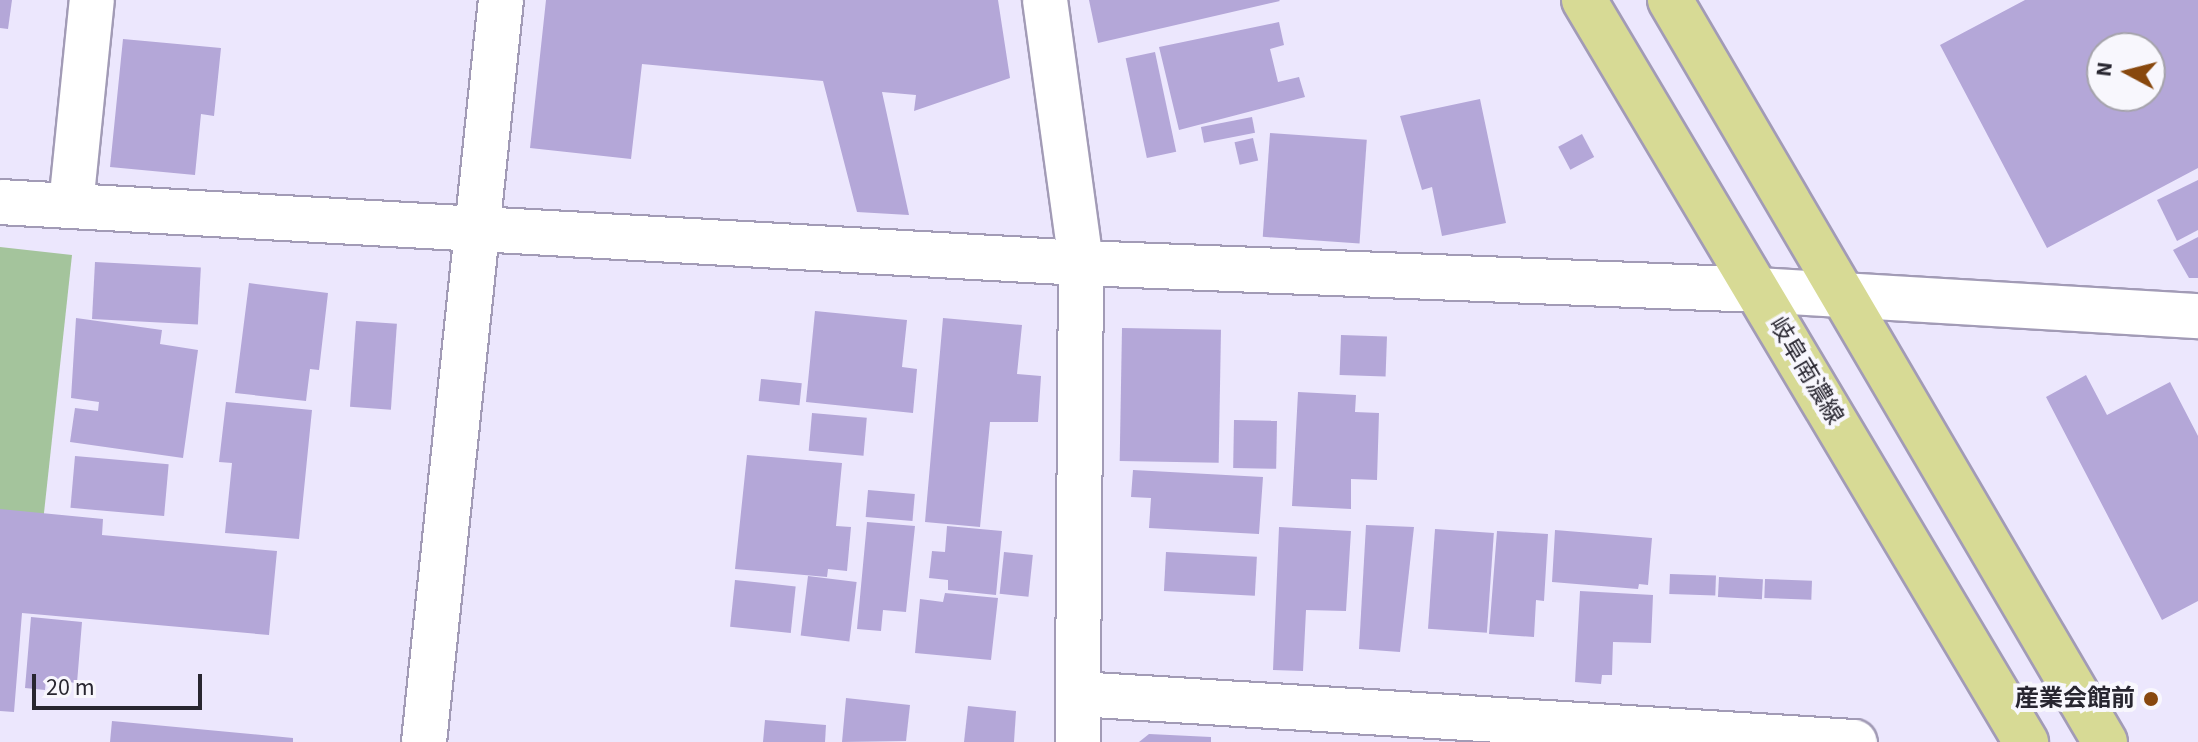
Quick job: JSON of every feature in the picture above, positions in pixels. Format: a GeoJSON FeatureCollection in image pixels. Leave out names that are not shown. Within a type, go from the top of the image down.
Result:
{"type":"FeatureCollection","features":[{"type":"Feature","properties":{"kind":"main road","name":"岐阜南濃線"},"geometry":{"type":"LineString","coordinates":[[1584,0],[2026,742]]}},
{"type":"Feature","properties":{"kind":"main road"},"geometry":{"type":"LineString","coordinates":[[1670,0],[2105,742]]}},
{"type":"Feature","properties":{"kind":"street"},"geometry":{"type":"LineString","coordinates":[[71,205],[92,0]]}},
{"type":"Feature","properties":{"kind":"street"},"geometry":{"type":"LineString","coordinates":[[424,742],[501,0]]}},
{"type":"Feature","properties":{"kind":"street"},"geometry":{"type":"LineString","coordinates":[[1045,0],[1081,263],[1078,742]]}},
{"type":"Feature","properties":{"kind":"street"},"geometry":{"type":"LineString","coordinates":[[0,202],[1081,263],[1758,290],[2198,316]]}},
{"type":"Feature","properties":{"kind":"street"},"geometry":{"type":"LineString","coordinates":[[1078,694],[1855,742]]}},
{"type":"Feature","properties":{"kind":"green space"},"geometry":{"type":"Polygon","coordinates":[[[0,247],[72,255],[43,522],[0,522],[0,247]]]}},
{"type":"Feature","properties":{"kind":"building"},"geometry":{"type":"Polygon","coordinates":[[[0,0],[12,0],[8,29],[0,28],[0,0]]]}},
{"type":"Feature","properties":{"kind":"building"},"geometry":{"type":"Polygon","coordinates":[[[546,0],[998,0],[1010,78],[914,111],[916,95],[882,92],[909,215],[857,212],[823,81],[642,64],[631,159],[530,148],[546,0]]]}},
{"type":"Feature","properties":{"kind":"building"},"geometry":{"type":"Polygon","coordinates":[[[1089,0],[1279,0],[1280,1],[1098,43],[1089,0]]]}},
{"type":"Feature","properties":{"kind":"building"},"geometry":{"type":"Polygon","coordinates":[[[2025,0],[2198,0],[2198,168],[2047,248],[1940,45],[2025,0]]]}},
{"type":"Feature","properties":{"kind":"building"},"geometry":{"type":"Polygon","coordinates":[[[1279,22],[1284,45],[1270,49],[1278,82],[1299,77],[1305,97],[1179,130],[1159,47],[1279,22]]]}},
{"type":"Feature","properties":{"kind":"building"},"geometry":{"type":"Polygon","coordinates":[[[123,39],[221,48],[214,116],[201,114],[195,175],[110,167],[123,39]]]}},
{"type":"Feature","properties":{"kind":"building"},"geometry":{"type":"Polygon","coordinates":[[[1155,52],[1176,152],[1147,158],[1126,58],[1155,52]]]}},
{"type":"Feature","properties":{"kind":"building"},"geometry":{"type":"Polygon","coordinates":[[[1480,99],[1506,223],[1442,236],[1432,187],[1422,190],[1400,116],[1480,99]]]}},
{"type":"Feature","properties":{"kind":"building"},"geometry":{"type":"Polygon","coordinates":[[[1252,117],[1255,133],[1204,143],[1201,127],[1252,117]]]}},
{"type":"Feature","properties":{"kind":"building"},"geometry":{"type":"Polygon","coordinates":[[[1270,133],[1367,140],[1360,244],[1263,237],[1270,133]]]}},
{"type":"Feature","properties":{"kind":"building"},"geometry":{"type":"Polygon","coordinates":[[[1582,134],[1594,157],[1570,170],[1558,147],[1582,134]]]}},
{"type":"Feature","properties":{"kind":"building"},"geometry":{"type":"Polygon","coordinates":[[[1253,138],[1258,160],[1240,165],[1234,142],[1253,138]]]}},
{"type":"Feature","properties":{"kind":"building"},"geometry":{"type":"Polygon","coordinates":[[[2198,180],[2198,230],[2177,241],[2157,200],[2198,180]]]}},
{"type":"Feature","properties":{"kind":"building"},"geometry":{"type":"Polygon","coordinates":[[[2198,237],[2198,278],[2189,278],[2173,250],[2198,237]]]}},
{"type":"Feature","properties":{"kind":"building"},"geometry":{"type":"Polygon","coordinates":[[[95,262],[201,268],[198,324],[92,319],[95,262]]]}},
{"type":"Feature","properties":{"kind":"building"},"geometry":{"type":"Polygon","coordinates":[[[249,283],[328,293],[319,370],[310,369],[306,401],[235,393],[249,283]]]}},
{"type":"Feature","properties":{"kind":"building"},"geometry":{"type":"Polygon","coordinates":[[[815,311],[907,320],[902,367],[917,369],[913,413],[806,402],[815,311]]]}},
{"type":"Feature","properties":{"kind":"building"},"geometry":{"type":"Polygon","coordinates":[[[76,318],[162,330],[160,344],[198,350],[183,458],[70,442],[75,408],[98,411],[99,402],[71,398],[76,318]]]}},
{"type":"Feature","properties":{"kind":"building"},"geometry":{"type":"Polygon","coordinates":[[[943,318],[1022,325],[1017,374],[1041,376],[1038,422],[990,422],[980,527],[925,522],[943,318]]]}},
{"type":"Feature","properties":{"kind":"building"},"geometry":{"type":"Polygon","coordinates":[[[356,321],[397,324],[391,410],[350,407],[356,321]]]}},
{"type":"Feature","properties":{"kind":"building"},"geometry":{"type":"Polygon","coordinates":[[[1122,328],[1221,330],[1219,463],[1120,461],[1122,328]]]}},
{"type":"Feature","properties":{"kind":"building"},"geometry":{"type":"Polygon","coordinates":[[[1341,335],[1387,337],[1386,377],[1340,375],[1341,335]]]}},
{"type":"Feature","properties":{"kind":"building"},"geometry":{"type":"Polygon","coordinates":[[[2086,375],[2107,415],[2170,382],[2198,436],[2198,601],[2162,620],[2046,397],[2086,375]]]}},
{"type":"Feature","properties":{"kind":"building"},"geometry":{"type":"Polygon","coordinates":[[[761,379],[802,383],[799,405],[759,401],[761,379]]]}},
{"type":"Feature","properties":{"kind":"building"},"geometry":{"type":"Polygon","coordinates":[[[1298,392],[1356,395],[1355,412],[1379,413],[1377,480],[1351,479],[1351,509],[1292,506],[1298,392]]]}},
{"type":"Feature","properties":{"kind":"building"},"geometry":{"type":"Polygon","coordinates":[[[226,402],[312,410],[299,539],[225,533],[232,463],[219,462],[226,402]]]}},
{"type":"Feature","properties":{"kind":"building"},"geometry":{"type":"Polygon","coordinates":[[[812,413],[867,418],[863,456],[809,451],[812,413]]]}},
{"type":"Feature","properties":{"kind":"building"},"geometry":{"type":"Polygon","coordinates":[[[1234,420],[1277,421],[1276,469],[1233,468],[1234,420]]]}},
{"type":"Feature","properties":{"kind":"building"},"geometry":{"type":"Polygon","coordinates":[[[747,455],[842,463],[836,526],[851,527],[847,571],[828,569],[827,577],[735,569],[747,455]]]}},
{"type":"Feature","properties":{"kind":"building"},"geometry":{"type":"Polygon","coordinates":[[[75,456],[169,464],[164,516],[70,508],[75,456]]]}},
{"type":"Feature","properties":{"kind":"building"},"geometry":{"type":"Polygon","coordinates":[[[1133,470],[1263,477],[1259,534],[1149,528],[1151,498],[1131,497],[1133,470]]]}},
{"type":"Feature","properties":{"kind":"building"},"geometry":{"type":"Polygon","coordinates":[[[868,490],[915,494],[912,521],[866,517],[868,490]]]}},
{"type":"Feature","properties":{"kind":"building"},"geometry":{"type":"Polygon","coordinates":[[[0,509],[103,519],[102,535],[277,551],[269,635],[22,613],[14,712],[0,711],[0,509]]]}},
{"type":"Feature","properties":{"kind":"building"},"geometry":{"type":"Polygon","coordinates":[[[867,522],[915,526],[906,612],[883,610],[881,631],[857,629],[867,522]]]}},
{"type":"Feature","properties":{"kind":"building"},"geometry":{"type":"Polygon","coordinates":[[[1366,525],[1414,527],[1400,652],[1359,649],[1366,525]]]}},
{"type":"Feature","properties":{"kind":"building"},"geometry":{"type":"Polygon","coordinates":[[[947,526],[1002,531],[996,595],[948,590],[948,580],[929,578],[932,551],[945,552],[947,526]]]}},
{"type":"Feature","properties":{"kind":"building"},"geometry":{"type":"Polygon","coordinates":[[[1279,527],[1351,531],[1346,611],[1306,610],[1303,671],[1273,670],[1279,527]]]}},
{"type":"Feature","properties":{"kind":"building"},"geometry":{"type":"Polygon","coordinates":[[[1435,529],[1494,533],[1487,633],[1428,629],[1435,529]]]}},
{"type":"Feature","properties":{"kind":"building"},"geometry":{"type":"Polygon","coordinates":[[[1555,530],[1652,538],[1648,585],[1639,584],[1638,589],[1552,582],[1555,530]]]}},
{"type":"Feature","properties":{"kind":"building"},"geometry":{"type":"Polygon","coordinates":[[[1497,531],[1548,534],[1544,601],[1536,600],[1534,637],[1489,634],[1497,531]]]}},
{"type":"Feature","properties":{"kind":"building"},"geometry":{"type":"Polygon","coordinates":[[[1004,552],[1033,555],[1028,597],[1000,594],[1004,552]]]}},
{"type":"Feature","properties":{"kind":"building"},"geometry":{"type":"Polygon","coordinates":[[[1166,552],[1257,557],[1255,596],[1164,591],[1166,552]]]}},
{"type":"Feature","properties":{"kind":"building"},"geometry":{"type":"Polygon","coordinates":[[[1670,574],[1716,576],[1715,596],[1669,594],[1670,574]]]}},
{"type":"Feature","properties":{"kind":"building"},"geometry":{"type":"Polygon","coordinates":[[[808,576],[857,582],[849,642],[801,636],[808,576]]]}},
{"type":"Feature","properties":{"kind":"building"},"geometry":{"type":"Polygon","coordinates":[[[1719,577],[1763,579],[1762,599],[1718,597],[1719,577]]]}},
{"type":"Feature","properties":{"kind":"building"},"geometry":{"type":"Polygon","coordinates":[[[1765,579],[1812,581],[1811,600],[1764,598],[1765,579]]]}},
{"type":"Feature","properties":{"kind":"building"},"geometry":{"type":"Polygon","coordinates":[[[735,580],[796,586],[791,633],[730,627],[735,580]]]}},
{"type":"Feature","properties":{"kind":"building"},"geometry":{"type":"Polygon","coordinates":[[[1580,591],[1653,595],[1651,643],[1613,642],[1612,675],[1602,675],[1601,684],[1575,682],[1580,591]]]}},
{"type":"Feature","properties":{"kind":"building"},"geometry":{"type":"Polygon","coordinates":[[[945,593],[998,598],[991,660],[915,653],[920,599],[943,602],[945,593]]]}},
{"type":"Feature","properties":{"kind":"building"},"geometry":{"type":"Polygon","coordinates":[[[31,617],[82,622],[77,683],[46,680],[45,690],[25,688],[31,617]]]}},
{"type":"Feature","properties":{"kind":"building"},"geometry":{"type":"Polygon","coordinates":[[[846,698],[910,705],[906,741],[842,742],[846,698]]]}},
{"type":"Feature","properties":{"kind":"building"},"geometry":{"type":"Polygon","coordinates":[[[968,706],[1016,711],[1014,742],[964,742],[968,706]]]}},
{"type":"Feature","properties":{"kind":"building"},"geometry":{"type":"Polygon","coordinates":[[[765,720],[826,725],[825,742],[763,742],[765,720]]]}},
{"type":"Feature","properties":{"kind":"building"},"geometry":{"type":"Polygon","coordinates":[[[112,721],[293,738],[293,742],[110,742],[112,721]]]}},
{"type":"Feature","properties":{"kind":"building"},"geometry":{"type":"Polygon","coordinates":[[[1149,734],[1211,737],[1211,742],[1139,742],[1149,734]]]}},
{"type":"Feature","properties":{"kind":"place","name":"産業会館前"},"geometry":{"type":"Point","coordinates":[2151,699]}}]}
